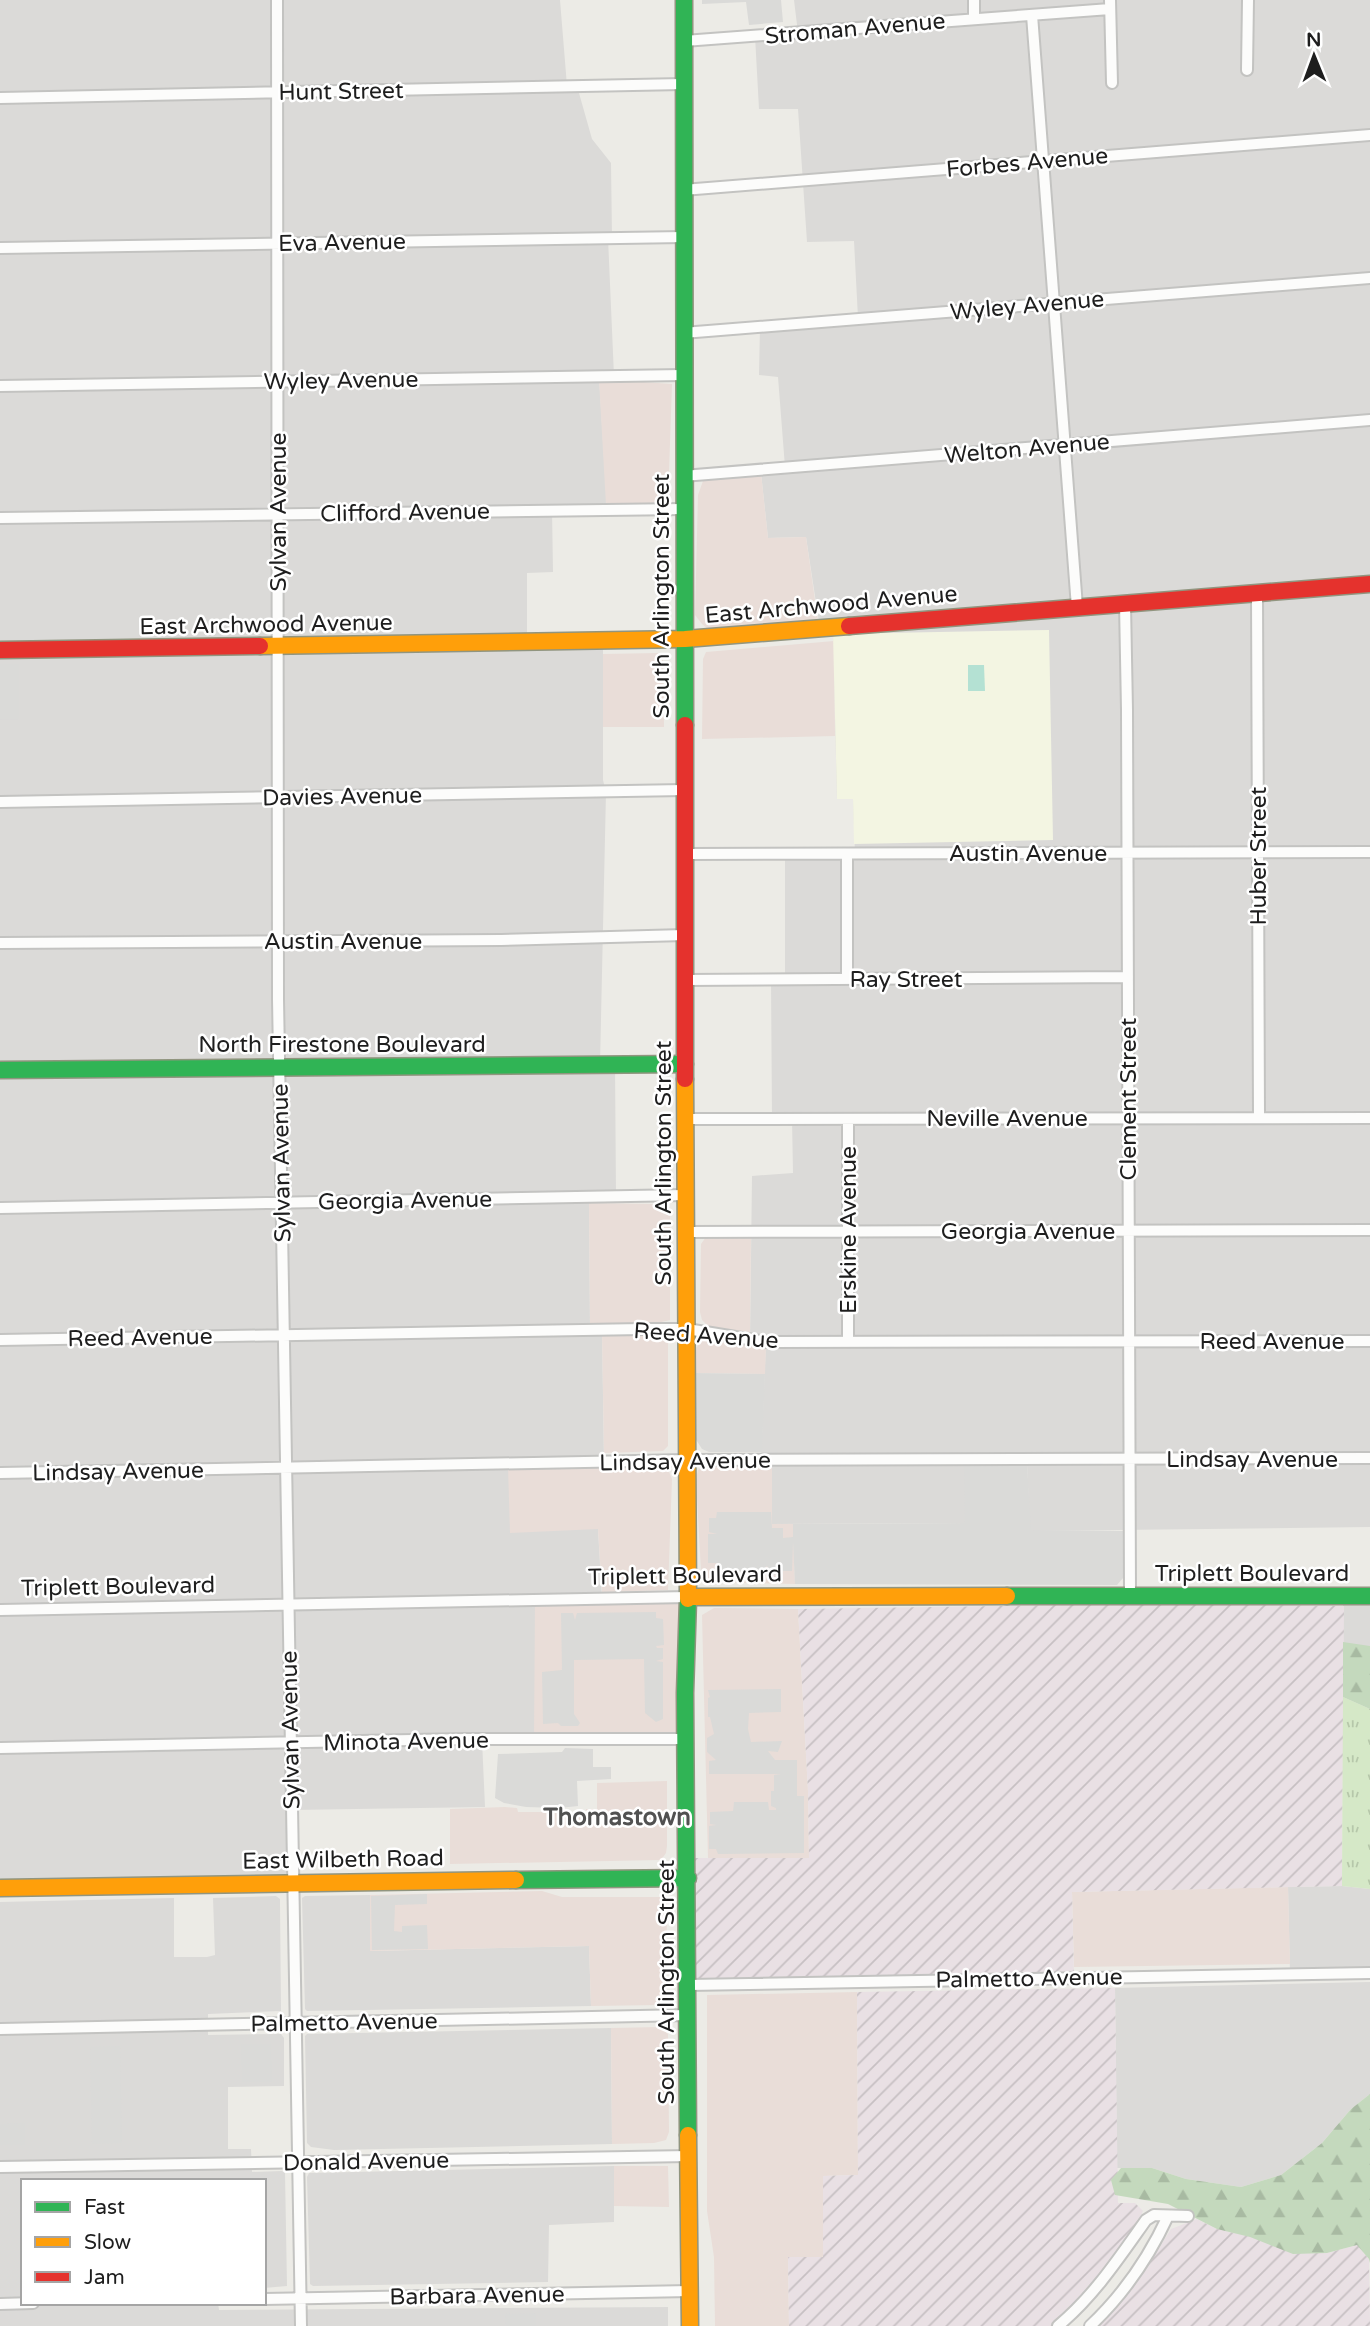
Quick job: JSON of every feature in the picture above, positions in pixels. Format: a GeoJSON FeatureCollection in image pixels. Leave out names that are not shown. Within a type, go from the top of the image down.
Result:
{"type":"FeatureCollection","features":[{"type":"Feature","properties":{"kind":"main road","name":"South Arlington Street"},"geometry":{"type":"LineString","coordinates":[[684,0],[683,509],[688,1597],[686,1739],[690,2326]]}},
{"type":"Feature","properties":{"kind":"main road","name":"East Archwood Avenue"},"geometry":{"type":"LineString","coordinates":[[0,650],[685,639],[1370,584]]}},
{"type":"Feature","properties":{"kind":"main road","name":"North Firestone Boulevard"},"geometry":{"type":"LineString","coordinates":[[0,1070],[685,1063]]}},
{"type":"Feature","properties":{"kind":"main road","name":"Triplett Boulevard"},"geometry":{"type":"LineString","coordinates":[[688,1597],[1370,1596]]}},
{"type":"Feature","properties":{"kind":"main road","name":"East Wilbeth Road"},"geometry":{"type":"LineString","coordinates":[[0,1888],[688,1878]]}},
{"type":"Feature","properties":{"kind":"street","name":"Sylvan Avenue"},"geometry":{"type":"LineString","coordinates":[[277,0],[280,1202],[301,2326]]}},
{"type":"Feature","properties":{"kind":"street"},"geometry":{"type":"LineString","coordinates":[[974,0],[974,18]]}},
{"type":"Feature","properties":{"kind":"street"},"geometry":{"type":"LineString","coordinates":[[1247,71],[1248,0]]}},
{"type":"Feature","properties":{"kind":"street","name":"Stroman Avenue"},"geometry":{"type":"LineString","coordinates":[[684,41],[1032,15],[1110,5]]}},
{"type":"Feature","properties":{"kind":"street"},"geometry":{"type":"LineString","coordinates":[[1110,5],[1112,83]]}},
{"type":"Feature","properties":{"kind":"street"},"geometry":{"type":"LineString","coordinates":[[1032,15],[1077,607]]}},
{"type":"Feature","properties":{"kind":"street","name":"Hunt Street"},"geometry":{"type":"LineString","coordinates":[[0,98],[683,84]]}},
{"type":"Feature","properties":{"kind":"street","name":"Forbes Avenue"},"geometry":{"type":"LineString","coordinates":[[684,190],[1370,135]]}},
{"type":"Feature","properties":{"kind":"street","name":"Eva Avenue"},"geometry":{"type":"LineString","coordinates":[[0,248],[684,237]]}},
{"type":"Feature","properties":{"kind":"street","name":"Wyley Avenue"},"geometry":{"type":"LineString","coordinates":[[683,333],[1370,278]]}},
{"type":"Feature","properties":{"kind":"street","name":"Wyley Avenue"},"geometry":{"type":"LineString","coordinates":[[0,386],[683,375]]}},
{"type":"Feature","properties":{"kind":"street","name":"Welton Avenue"},"geometry":{"type":"LineString","coordinates":[[683,476],[1370,420]]}},
{"type":"Feature","properties":{"kind":"street","name":"Clifford Avenue"},"geometry":{"type":"LineString","coordinates":[[0,518],[683,509]]}},
{"type":"Feature","properties":{"kind":"street","name":"Huber Street"},"geometry":{"type":"LineString","coordinates":[[1257,593],[1259,1118]]}},
{"type":"Feature","properties":{"kind":"street","name":"Clement Street"},"geometry":{"type":"LineString","coordinates":[[1125,604],[1130,1595]]}},
{"type":"Feature","properties":{"kind":"street","name":"Davies Avenue"},"geometry":{"type":"LineString","coordinates":[[0,802],[684,790]]}},
{"type":"Feature","properties":{"kind":"street","name":"Austin Avenue"},"geometry":{"type":"LineString","coordinates":[[685,854],[1370,852]]}},
{"type":"Feature","properties":{"kind":"street"},"geometry":{"type":"LineString","coordinates":[[847,854],[848,979]]}},
{"type":"Feature","properties":{"kind":"street","name":"Austin Avenue"},"geometry":{"type":"LineString","coordinates":[[0,943],[501,940],[685,935]]}},
{"type":"Feature","properties":{"kind":"street","name":"Ray Street"},"geometry":{"type":"LineString","coordinates":[[685,980],[1128,977]]}},
{"type":"Feature","properties":{"kind":"street","name":"Neville Avenue"},"geometry":{"type":"LineString","coordinates":[[686,1119],[1370,1118]]}},
{"type":"Feature","properties":{"kind":"street","name":"Erskine Avenue"},"geometry":{"type":"LineString","coordinates":[[848,1119],[848,1341]]}},
{"type":"Feature","properties":{"kind":"street","name":"Georgia Avenue"},"geometry":{"type":"LineString","coordinates":[[0,1208],[685,1195]]}},
{"type":"Feature","properties":{"kind":"street","name":"Georgia Avenue"},"geometry":{"type":"LineString","coordinates":[[686,1232],[1370,1230]]}},
{"type":"Feature","properties":{"kind":"street","name":"Reed Avenue"},"geometry":{"type":"LineString","coordinates":[[0,1340],[687,1329],[766,1342],[1370,1340]]}},
{"type":"Feature","properties":{"kind":"street","name":"Lindsay Avenue"},"geometry":{"type":"LineString","coordinates":[[0,1473],[687,1460],[1370,1458]]}},
{"type":"Feature","properties":{"kind":"street","name":"Triplett Boulevard"},"geometry":{"type":"LineString","coordinates":[[0,1610],[688,1597]]}},
{"type":"Feature","properties":{"kind":"street","name":"Minota Avenue"},"geometry":{"type":"LineString","coordinates":[[0,1748],[290,1742],[686,1739]]}},
{"type":"Feature","properties":{"kind":"street","name":"Palmetto Avenue"},"geometry":{"type":"LineString","coordinates":[[688,1984],[1370,1973]]}},
{"type":"Feature","properties":{"kind":"street","name":"Palmetto Avenue"},"geometry":{"type":"LineString","coordinates":[[0,2029],[688,2015]]}},
{"type":"Feature","properties":{"kind":"street","name":"Donald Avenue"},"geometry":{"type":"LineString","coordinates":[[0,2167],[689,2156]]}},
{"type":"Feature","properties":{"kind":"street"},"geometry":{"type":"LineString","coordinates":[[1058,2326],[1076,2311],[1102,2281],[1146,2220],[1154,2215],[1188,2216]]}},
{"type":"Feature","properties":{"kind":"street"},"geometry":{"type":"LineString","coordinates":[[1090,2326],[1125,2287],[1156,2242],[1168,2216]]}},
{"type":"Feature","properties":{"kind":"street","name":"Barbara Avenue"},"geometry":{"type":"LineString","coordinates":[[266,2299],[690,2291]]}},
{"type":"Feature","properties":{"kind":"street"},"geometry":{"type":"LineString","coordinates":[[0,2304],[21,2303]]}},
{"type":"Feature","properties":{"kind":"shaded area"},"geometry":{"type":"Polygon","coordinates":[[[0,0],[560,0],[567,86],[577,86],[592,139],[611,163],[612,238],[608,238],[614,376],[599,376],[607,509],[552,510],[553,572],[527,573],[527,642],[603,644],[603,780],[606,792],[600,1064],[615,1065],[616,1196],[589,1197],[590,1329],[602,1329],[604,1462],[508,1464],[598,1529],[602,1599],[534,1739],[482,1740],[485,1807],[292,1810],[293,1883],[0,1888],[0,0]]]}},
{"type":"Feature","properties":{"kind":"shaded area"},"geometry":{"type":"Polygon","coordinates":[[[702,0],[781,0],[783,22],[749,25],[746,2],[702,4],[702,0]]]}},
{"type":"Feature","properties":{"kind":"shaded area"},"geometry":{"type":"Polygon","coordinates":[[[794,0],[1370,0],[1370,1527],[1030,1531],[1027,1463],[966,1523],[772,1524],[761,1460],[766,1342],[750,1340],[752,1176],[793,1173],[792,1119],[772,1119],[771,979],[785,979],[785,854],[855,853],[853,799],[837,799],[833,634],[820,629],[806,537],[768,538],[761,473],[785,467],[778,377],[759,375],[760,327],[858,318],[854,241],[807,242],[798,109],[759,109],[755,36],[798,33],[794,0]]]}},
{"type":"Feature","properties":{"kind":"shaded area"},"geometry":{"type":"Polygon","coordinates":[[[599,379],[672,384],[668,502],[606,505],[599,379]]]}},
{"type":"Feature","properties":{"kind":"shaded area"},"geometry":{"type":"Polygon","coordinates":[[[761,473],[768,538],[806,537],[818,621],[708,629],[695,615],[698,495],[703,481],[761,473]]]}},
{"type":"Feature","properties":{"kind":"shaded area"},"geometry":{"type":"Polygon","coordinates":[[[1049,630],[1053,840],[854,844],[853,799],[837,799],[833,634],[1049,630]]]}},
{"type":"Feature","properties":{"kind":"shaded area"},"geometry":{"type":"Polygon","coordinates":[[[834,641],[835,736],[702,739],[703,659],[706,652],[834,641]]]}},
{"type":"Feature","properties":{"kind":"shaded area"},"geometry":{"type":"Polygon","coordinates":[[[658,653],[663,659],[664,727],[603,727],[603,654],[658,653]]]}},
{"type":"Feature","properties":{"kind":"shaded area"},"geometry":{"type":"Polygon","coordinates":[[[0,664],[19,664],[19,719],[0,720],[0,664]]]}},
{"type":"Feature","properties":{"kind":"shaded area"},"geometry":{"type":"Polygon","coordinates":[[[589,1203],[655,1204],[670,1207],[670,1320],[657,1323],[590,1323],[589,1203]]]}},
{"type":"Feature","properties":{"kind":"shaded area"},"geometry":{"type":"Polygon","coordinates":[[[751,1236],[750,1335],[708,1326],[702,1320],[700,1312],[701,1244],[706,1237],[751,1236]]]}},
{"type":"Feature","properties":{"kind":"shaded area"},"geometry":{"type":"Polygon","coordinates":[[[602,1332],[666,1333],[668,1446],[663,1451],[604,1453],[602,1332]]]}},
{"type":"Feature","properties":{"kind":"shaded area"},"geometry":{"type":"Polygon","coordinates":[[[703,1339],[766,1347],[765,1374],[694,1373],[696,1348],[703,1339]]]}},
{"type":"Feature","properties":{"kind":"shaded area"},"geometry":{"type":"Polygon","coordinates":[[[694,1373],[765,1374],[762,1452],[709,1452],[702,1449],[695,1438],[694,1373]]]}},
{"type":"Feature","properties":{"kind":"shaded area"},"geometry":{"type":"Polygon","coordinates":[[[964,1463],[1027,1463],[1031,1530],[1126,1531],[1123,1578],[1117,1585],[795,1584],[793,1542],[792,1571],[783,1571],[783,1574],[769,1575],[766,1566],[765,1575],[717,1575],[717,1563],[708,1563],[708,1534],[717,1534],[709,1532],[709,1518],[716,1518],[717,1512],[771,1512],[772,1528],[783,1528],[783,1538],[793,1537],[793,1524],[965,1523],[964,1463]]]}},
{"type":"Feature","properties":{"kind":"shaded area"},"geometry":{"type":"Polygon","coordinates":[[[772,1464],[772,1524],[793,1524],[795,1584],[712,1582],[706,1579],[701,1571],[696,1480],[698,1470],[707,1465],[772,1464]]]}},
{"type":"Feature","properties":{"kind":"shaded area"},"geometry":{"type":"Polygon","coordinates":[[[508,1467],[667,1467],[672,1479],[668,1590],[602,1592],[598,1529],[510,1533],[508,1467]]]}},
{"type":"Feature","properties":{"kind":"shaded area"},"geometry":{"type":"Polygon","coordinates":[[[1343,1596],[1370,1596],[1370,1678],[1343,1677],[1343,1596]]]}},
{"type":"Feature","properties":{"kind":"shaded area"},"geometry":{"type":"Polygon","coordinates":[[[688,1597],[686,1739],[534,1739],[535,1600],[688,1597]]]}},
{"type":"Feature","properties":{"kind":"shaded area"},"geometry":{"type":"Polygon","coordinates":[[[1139,1604],[1344,1606],[1342,1886],[1072,1892],[1074,1977],[688,1985],[688,1858],[809,1858],[798,1609],[1139,1604]]]}},
{"type":"Feature","properties":{"kind":"shaded area"},"geometry":{"type":"Polygon","coordinates":[[[714,1608],[798,1609],[809,1858],[708,1858],[702,1615],[714,1608]]]}},
{"type":"Feature","properties":{"kind":"shaded area"},"geometry":{"type":"Polygon","coordinates":[[[656,1612],[656,1618],[663,1619],[664,1645],[656,1646],[663,1648],[663,1659],[656,1661],[663,1662],[663,1719],[656,1722],[645,1713],[644,1659],[574,1660],[574,1714],[580,1723],[578,1726],[543,1724],[542,1672],[562,1670],[561,1613],[573,1613],[575,1620],[577,1613],[656,1612]]]}},
{"type":"Feature","properties":{"kind":"shaded area"},"geometry":{"type":"Polygon","coordinates":[[[781,1689],[781,1712],[749,1713],[748,1729],[751,1742],[782,1741],[778,1752],[768,1751],[775,1760],[797,1760],[797,1796],[804,1796],[804,1853],[718,1854],[716,1849],[709,1849],[709,1826],[716,1825],[710,1824],[710,1812],[733,1811],[734,1802],[768,1802],[769,1810],[776,1810],[771,1806],[771,1791],[774,1791],[774,1775],[781,1774],[709,1774],[709,1761],[716,1760],[707,1752],[707,1738],[714,1734],[708,1717],[708,1690],[781,1689]]]}},
{"type":"Feature","properties":{"kind":"shaded area"},"geometry":{"type":"Polygon","coordinates":[[[565,1748],[593,1749],[593,1767],[611,1767],[611,1779],[577,1781],[578,1806],[526,1807],[504,1803],[495,1798],[498,1754],[562,1752],[565,1748]]]}},
{"type":"Feature","properties":{"kind":"shaded area"},"geometry":{"type":"Polygon","coordinates":[[[667,1781],[667,1846],[661,1860],[450,1864],[450,1809],[505,1807],[517,1808],[518,1812],[586,1812],[586,1809],[597,1809],[597,1783],[667,1781]]]}},
{"type":"Feature","properties":{"kind":"shaded area"},"geometry":{"type":"Polygon","coordinates":[[[1342,1886],[1370,1889],[1370,1973],[1290,1974],[1288,1887],[1342,1886]]]}},
{"type":"Feature","properties":{"kind":"shaded area"},"geometry":{"type":"Polygon","coordinates":[[[1288,1887],[1290,1964],[1074,1967],[1072,1892],[1288,1887]]]}},
{"type":"Feature","properties":{"kind":"shaded area"},"geometry":{"type":"Polygon","coordinates":[[[542,1891],[562,1897],[663,1897],[667,1903],[666,2003],[591,2006],[589,1946],[370,1951],[370,1895],[542,1891]]]}},
{"type":"Feature","properties":{"kind":"shaded area"},"geometry":{"type":"Polygon","coordinates":[[[427,1894],[427,1904],[395,1905],[394,1931],[402,1932],[402,1926],[427,1925],[428,1949],[372,1950],[371,1896],[427,1894]]]}},
{"type":"Feature","properties":{"kind":"shaded area"},"geometry":{"type":"Polygon","coordinates":[[[370,1895],[371,1951],[589,1946],[591,2006],[307,2011],[302,1898],[370,1895]]]}},
{"type":"Feature","properties":{"kind":"shaded area"},"geometry":{"type":"Polygon","coordinates":[[[276,1896],[280,1899],[281,2011],[208,2014],[208,2035],[281,2034],[284,2038],[284,2086],[228,2087],[228,2149],[251,2149],[252,2172],[285,2173],[287,2286],[266,2288],[266,2179],[21,2179],[21,2305],[218,2305],[219,2310],[668,2307],[668,2326],[0,2326],[0,1902],[174,1898],[174,1957],[207,1957],[215,1955],[213,1898],[276,1896]]]}},
{"type":"Feature","properties":{"kind":"shaded area"},"geometry":{"type":"Polygon","coordinates":[[[1370,1982],[1370,2094],[1351,2109],[1322,2143],[1281,2175],[1241,2187],[1186,2179],[1152,2168],[1117,2168],[1115,1988],[1370,1982]]]}},
{"type":"Feature","properties":{"kind":"shaded area"},"geometry":{"type":"Polygon","coordinates":[[[1115,1988],[1118,2203],[1135,2203],[1143,2211],[1130,2236],[1078,2303],[1050,2326],[789,2326],[788,2257],[823,2257],[823,2176],[858,2175],[857,1992],[1115,1988]]]}},
{"type":"Feature","properties":{"kind":"shaded area"},"geometry":{"type":"Polygon","coordinates":[[[857,1992],[858,2175],[823,2176],[823,2257],[788,2257],[789,2326],[715,2326],[714,2257],[707,2211],[707,1995],[857,1992]]]}},
{"type":"Feature","properties":{"kind":"shaded area"},"geometry":{"type":"Polygon","coordinates":[[[660,2027],[668,2034],[669,2132],[666,2140],[654,2143],[612,2144],[611,2028],[660,2027]]]}},
{"type":"Feature","properties":{"kind":"shaded area"},"geometry":{"type":"Polygon","coordinates":[[[611,2028],[612,2144],[334,2150],[311,2147],[307,2143],[307,2034],[611,2028]]]}},
{"type":"Feature","properties":{"kind":"shaded area"},"geometry":{"type":"Polygon","coordinates":[[[241,2044],[271,2044],[272,2082],[242,2082],[241,2044]]]}},
{"type":"Feature","properties":{"kind":"shaded area"},"geometry":{"type":"Polygon","coordinates":[[[120,2046],[122,2143],[92,2144],[90,2047],[120,2046]]]}},
{"type":"Feature","properties":{"kind":"shaded area"},"geometry":{"type":"Polygon","coordinates":[[[25,2123],[25,2145],[0,2145],[0,2124],[25,2123]]]}},
{"type":"Feature","properties":{"kind":"shaded area"},"geometry":{"type":"Polygon","coordinates":[[[614,2166],[614,2222],[549,2225],[548,2282],[310,2284],[309,2173],[614,2166]]]}},
{"type":"Feature","properties":{"kind":"shaded area"},"geometry":{"type":"Polygon","coordinates":[[[614,2166],[668,2166],[669,2207],[614,2206],[614,2166]]]}},
{"type":"Feature","properties":{"kind":"shaded area"},"geometry":{"type":"Polygon","coordinates":[[[1197,2219],[1217,2229],[1327,2253],[1357,2245],[1369,2259],[1370,2326],[1098,2326],[1111,2314],[1148,2266],[1171,2229],[1197,2219]]]}},
{"type":"Feature","properties":{"kind":"shaded area"},"geometry":{"type":"Polygon","coordinates":[[[536,2313],[536,2326],[506,2326],[505,2314],[536,2313]]]}},
{"type":"Feature","properties":{"kind":"green space"},"geometry":{"type":"Polygon","coordinates":[[[968,665],[984,665],[985,691],[968,691],[968,665]]]}},
{"type":"Feature","properties":{"kind":"green space"},"geometry":{"type":"Polygon","coordinates":[[[1343,1642],[1370,1646],[1370,1709],[1343,1697],[1343,1642]]]}},
{"type":"Feature","properties":{"kind":"green space"},"geometry":{"type":"Polygon","coordinates":[[[1343,1697],[1370,1709],[1370,1889],[1342,1886],[1343,1697]]]}},
{"type":"Feature","properties":{"kind":"green space"},"geometry":{"type":"Polygon","coordinates":[[[1370,2094],[1370,2263],[1357,2245],[1327,2253],[1293,2254],[1250,2237],[1217,2229],[1168,2204],[1115,2195],[1111,2180],[1121,2168],[1152,2168],[1186,2179],[1241,2187],[1281,2175],[1322,2143],[1351,2109],[1370,2094]]]}},
{"type":"Feature","properties":{"kind":"traffic: fast"},"geometry":{"type":"LineString","coordinates":[[684,0],[685,725]]}},
{"type":"Feature","properties":{"kind":"traffic: fast"},"geometry":{"type":"LineString","coordinates":[[0,1070],[685,1064]]}},
{"type":"Feature","properties":{"kind":"traffic: fast"},"geometry":{"type":"LineString","coordinates":[[1007,1596],[1370,1596]]}},
{"type":"Feature","properties":{"kind":"traffic: fast"},"geometry":{"type":"LineString","coordinates":[[688,1599],[685,1693],[688,2135]]}},
{"type":"Feature","properties":{"kind":"traffic: fast"},"geometry":{"type":"LineString","coordinates":[[516,1880],[688,1878]]}},
{"type":"Feature","properties":{"kind":"traffic: slow"},"geometry":{"type":"LineString","coordinates":[[260,646],[685,639],[849,626]]}},
{"type":"Feature","properties":{"kind":"traffic: slow"},"geometry":{"type":"LineString","coordinates":[[685,1079],[688,1599]]}},
{"type":"Feature","properties":{"kind":"traffic: slow"},"geometry":{"type":"LineString","coordinates":[[688,1597],[1007,1596]]}},
{"type":"Feature","properties":{"kind":"traffic: slow"},"geometry":{"type":"LineString","coordinates":[[0,1888],[516,1880]]}},
{"type":"Feature","properties":{"kind":"traffic: slow"},"geometry":{"type":"LineString","coordinates":[[688,2135],[690,2326]]}},
{"type":"Feature","properties":{"kind":"traffic: jam"},"geometry":{"type":"LineString","coordinates":[[849,626],[1370,584]]}},
{"type":"Feature","properties":{"kind":"traffic: jam"},"geometry":{"type":"LineString","coordinates":[[0,650],[260,646]]}},
{"type":"Feature","properties":{"kind":"traffic: jam"},"geometry":{"type":"LineString","coordinates":[[685,725],[685,1079]]}},
{"type":"Feature","properties":{"kind":"district","name":"Thomastown"},"geometry":{"type":"Point","coordinates":[617,1817]}}]}
